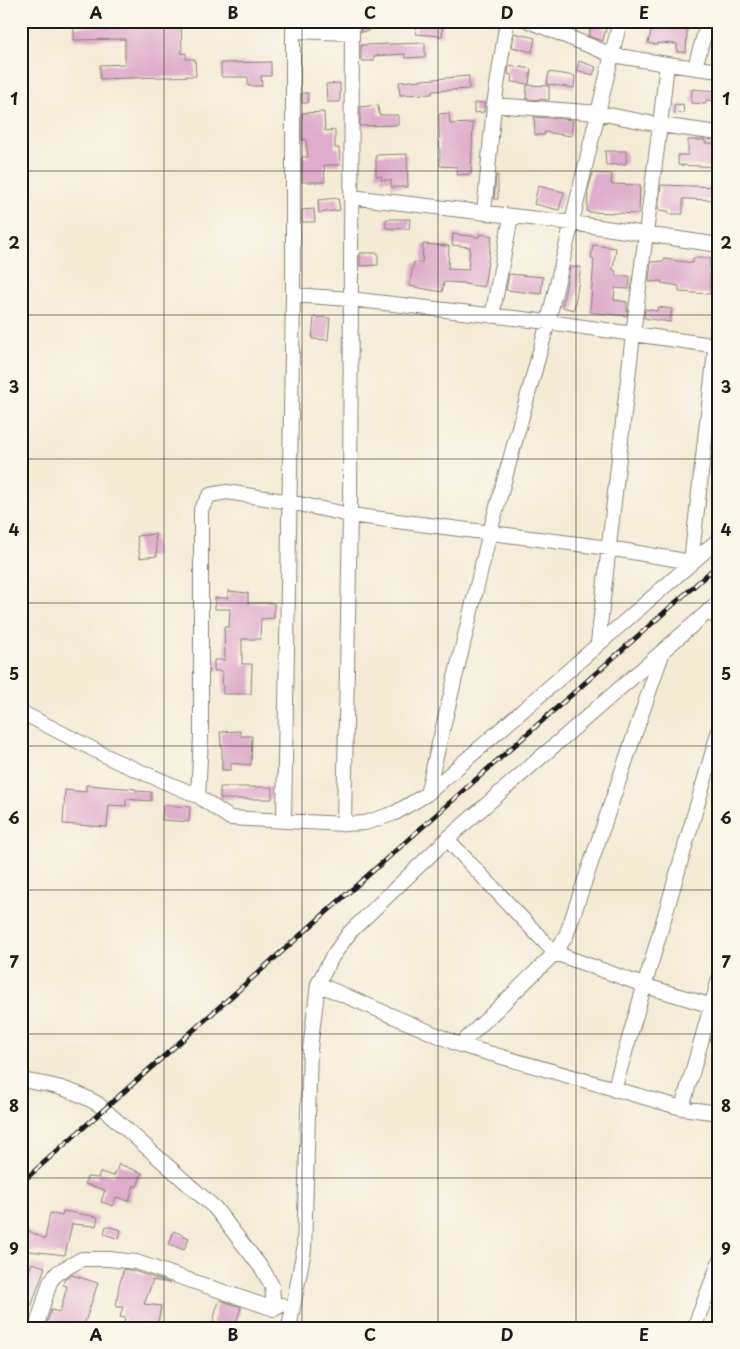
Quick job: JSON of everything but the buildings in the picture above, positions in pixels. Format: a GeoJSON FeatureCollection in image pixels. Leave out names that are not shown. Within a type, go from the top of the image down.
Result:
{"type":"FeatureCollection","features":[{"type":"Feature","properties":{"kind":"street"},"geometry":{"type":"LineString","coordinates":[[484,214],[494,105],[507,21]]}},
{"type":"Feature","properties":{"kind":"street"},"geometry":{"type":"LineString","coordinates":[[529,21],[612,55],[719,71]]}},
{"type":"Feature","properties":{"kind":"street"},"geometry":{"type":"LineString","coordinates":[[427,794],[490,532],[548,322],[620,21]]}},
{"type":"Feature","properties":{"kind":"street"},"geometry":{"type":"LineString","coordinates":[[695,67],[708,21]]}},
{"type":"Feature","properties":{"kind":"street"},"geometry":{"type":"LineString","coordinates":[[284,820],[293,296],[293,26],[352,27],[350,515],[344,824]]}},
{"type":"Feature","properties":{"kind":"street"},"geometry":{"type":"LineString","coordinates":[[598,643],[666,64]]}},
{"type":"Feature","properties":{"kind":"street"},"geometry":{"type":"LineString","coordinates":[[494,105],[599,113],[660,125],[719,133]]}},
{"type":"Feature","properties":{"kind":"street"},"geometry":{"type":"LineString","coordinates":[[352,196],[484,214],[572,223],[719,245]]}},
{"type":"Feature","properties":{"kind":"street"},"geometry":{"type":"LineString","coordinates":[[492,316],[510,217]]}},
{"type":"Feature","properties":{"kind":"street"},"geometry":{"type":"LineString","coordinates":[[293,296],[350,299],[548,322],[717,345]]}},
{"type":"Feature","properties":{"kind":"street"},"geometry":{"type":"LineString","coordinates":[[691,562],[719,317]]}},
{"type":"Feature","properties":{"kind":"street"},"geometry":{"type":"LineString","coordinates":[[198,796],[202,737],[201,509],[210,495],[227,492],[290,502],[350,515],[609,548],[691,562]]}},
{"type":"Feature","properties":{"kind":"street"},"geometry":{"type":"LineString","coordinates":[[21,712],[116,761],[198,796],[230,818],[344,824],[365,823],[395,813],[427,794],[719,539]]}},
{"type":"Feature","properties":{"kind":"street"},"geometry":{"type":"LineString","coordinates":[[289,1328],[304,1250],[310,1049],[318,984],[332,957],[350,932],[447,839],[663,650],[715,611]]}},
{"type":"Feature","properties":{"kind":"street"},"geometry":{"type":"LineString","coordinates":[[460,1045],[555,953],[566,936],[663,650]]}},
{"type":"Feature","properties":{"kind":"street"},"geometry":{"type":"LineString","coordinates":[[614,1090],[646,986],[719,730]]}},
{"type":"Feature","properties":{"kind":"street"},"geometry":{"type":"LineString","coordinates":[[447,839],[555,953],[646,986],[715,1006]]}},
{"type":"Feature","properties":{"kind":"street"},"geometry":{"type":"LineString","coordinates":[[682,1108],[715,1006],[719,979]]}},
{"type":"Feature","properties":{"kind":"street"},"geometry":{"type":"LineString","coordinates":[[318,984],[460,1045],[682,1108],[719,1113]]}},
{"type":"Feature","properties":{"kind":"street"},"geometry":{"type":"LineString","coordinates":[[21,1080],[53,1085],[80,1093],[98,1104],[215,1208],[263,1270],[272,1286],[274,1309]]}},
{"type":"Feature","properties":{"kind":"street"},"geometry":{"type":"LineString","coordinates":[[36,1328],[50,1282],[58,1272],[82,1259],[136,1262],[274,1309],[294,1299]]}},
{"type":"Feature","properties":{"kind":"street"},"geometry":{"type":"LineString","coordinates":[[694,1328],[719,1263]]}},
{"type":"Feature","properties":{"kind":"railway"},"geometry":{"type":"LineString","coordinates":[[21,1183],[719,564]]}}]}
